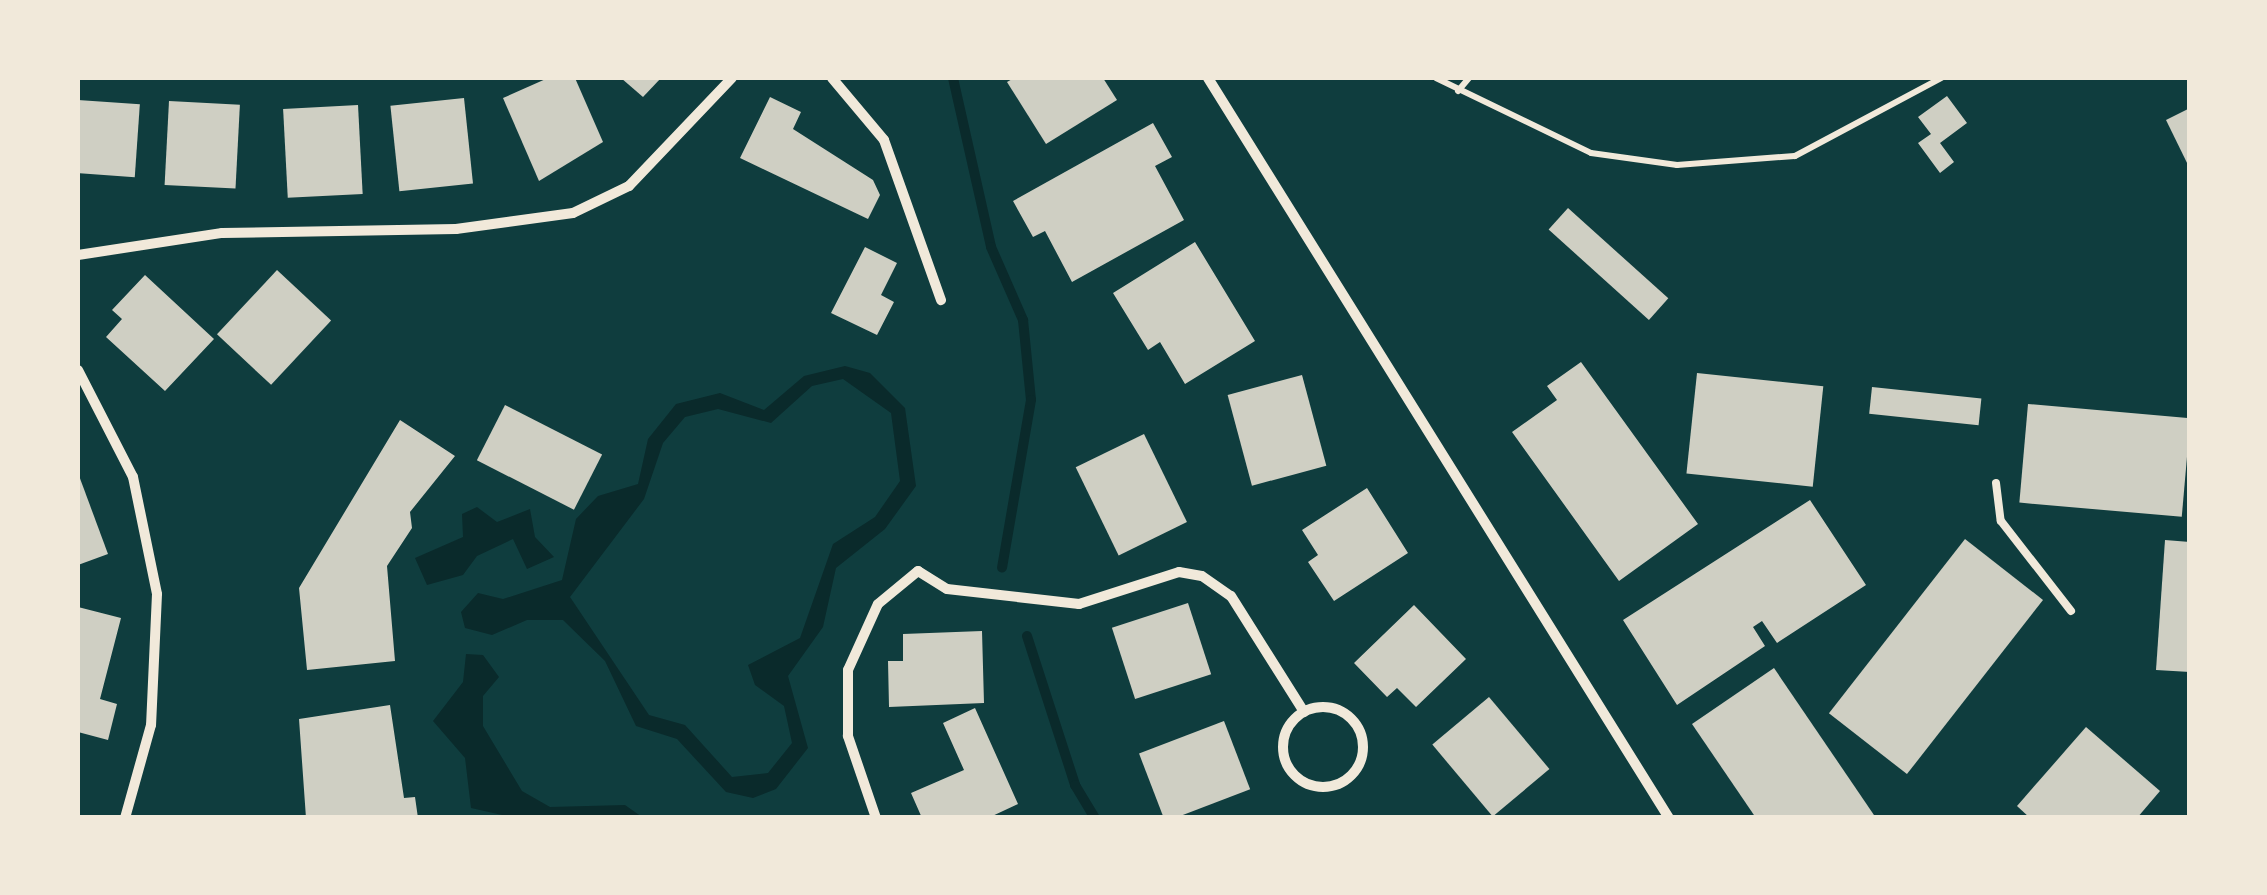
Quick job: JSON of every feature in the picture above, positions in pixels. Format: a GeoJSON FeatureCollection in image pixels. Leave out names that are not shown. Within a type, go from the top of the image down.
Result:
{"type":"FeatureCollection","features":[{"type":"Feature","properties":{"kind":"street"},"geometry":{"type":"LineString","coordinates":[[78,255],[222,233],[456,228],[573,213],[628,186],[732,78]]}},
{"type":"Feature","properties":{"kind":"street"},"geometry":{"type":"LineString","coordinates":[[832,78],[884,140],[941,300]]}},
{"type":"Feature","properties":{"kind":"street"},"geometry":{"type":"LineString","coordinates":[[1208,78],[1669,818]]}},
{"type":"Feature","properties":{"kind":"street"},"geometry":{"type":"LineString","coordinates":[[78,370],[133,477],[157,594],[151,725],[125,818]]}},
{"type":"Feature","properties":{"kind":"street"},"geometry":{"type":"LineString","coordinates":[[876,818],[848,736],[848,670],[878,604],[918,571],[947,589],[1019,602],[1079,604],[1179,572],[1202,576],[1231,596],[1304,712]]}},
{"type":"Feature","properties":{"kind":"street"},"geometry":{"type":"LineString","coordinates":[[1338,710],[1359,729],[1362,759],[1334,786],[1301,781],[1285,762],[1284,735],[1304,712],[1338,710]]}},
{"type":"Feature","properties":{"kind":"lane"},"geometry":{"type":"LineString","coordinates":[[1996,483],[2001,520],[2071,611]]}},
{"type":"Feature","properties":{"kind":"path"},"geometry":{"type":"LineString","coordinates":[[1436,78],[1591,153],[1678,164],[1795,156],[1940,78]]}},
{"type":"Feature","properties":{"kind":"path"},"geometry":{"type":"LineString","coordinates":[[1458,91],[1469,78]]}},
{"type":"Feature","properties":{"kind":"water"},"geometry":{"type":"Polygon","coordinates":[[[845,366],[870,373],[905,408],[916,486],[885,529],[836,568],[823,627],[788,676],[808,748],[776,789],[753,798],[726,792],[677,739],[636,726],[605,661],[563,620],[527,620],[492,635],[465,628],[461,612],[478,593],[503,599],[562,580],[576,519],[598,496],[638,484],[648,439],[676,404],[720,393],[764,410],[804,376],[845,366]],[[843,379],[812,386],[771,423],[718,409],[685,417],[663,443],[644,499],[570,597],[649,715],[685,725],[732,777],[768,773],[792,743],[784,706],[755,685],[748,665],[800,638],[833,544],[875,517],[900,481],[891,413],[843,379]]]}},
{"type":"Feature","properties":{"kind":"water"},"geometry":{"type":"Polygon","coordinates":[[[477,507],[497,522],[530,509],[535,537],[554,557],[527,569],[513,539],[477,556],[463,575],[427,585],[415,558],[463,537],[462,514],[477,507]]]}},
{"type":"Feature","properties":{"kind":"water"},"geometry":{"type":"Polygon","coordinates":[[[466,654],[483,655],[499,677],[483,696],[483,726],[522,791],[550,807],[625,805],[642,817],[511,817],[471,808],[465,758],[433,721],[463,682],[466,654]]]}},
{"type":"Feature","properties":{"kind":"building"},"geometry":{"type":"Polygon","coordinates":[[[548,78],[575,78],[603,142],[539,181],[503,98],[548,78]]]}},
{"type":"Feature","properties":{"kind":"building"},"geometry":{"type":"Polygon","coordinates":[[[621,78],[661,78],[643,97],[621,78]]]}},
{"type":"Feature","properties":{"kind":"building"},"geometry":{"type":"Polygon","coordinates":[[[1014,78],[1103,78],[1117,100],[1046,144],[1007,82],[1014,78]]]}},
{"type":"Feature","properties":{"kind":"building"},"geometry":{"type":"Polygon","coordinates":[[[1947,96],[1967,123],[1940,143],[1954,162],[1940,173],[1918,143],[1931,134],[1918,117],[1947,96]]]}},
{"type":"Feature","properties":{"kind":"building"},"geometry":{"type":"Polygon","coordinates":[[[770,97],[801,112],[793,129],[873,180],[880,195],[868,219],[740,158],[770,97]]]}},
{"type":"Feature","properties":{"kind":"building"},"geometry":{"type":"Polygon","coordinates":[[[464,98],[473,184],[399,191],[390,106],[464,98]]]}},
{"type":"Feature","properties":{"kind":"building"},"geometry":{"type":"Polygon","coordinates":[[[78,100],[140,104],[135,177],[78,173],[78,100]]]}},
{"type":"Feature","properties":{"kind":"building"},"geometry":{"type":"Polygon","coordinates":[[[169,101],[240,105],[236,189],[165,185],[169,101]]]}},
{"type":"Feature","properties":{"kind":"building"},"geometry":{"type":"Polygon","coordinates":[[[358,105],[363,194],[288,198],[283,109],[358,105]]]}},
{"type":"Feature","properties":{"kind":"building"},"geometry":{"type":"Polygon","coordinates":[[[2190,108],[2190,169],[2166,120],[2190,108]]]}},
{"type":"Feature","properties":{"kind":"building"},"geometry":{"type":"Polygon","coordinates":[[[1153,123],[1172,157],[1155,166],[1184,220],[1072,282],[1045,231],[1033,237],[1013,201],[1153,123]]]}},
{"type":"Feature","properties":{"kind":"building"},"geometry":{"type":"Polygon","coordinates":[[[1568,208],[1668,298],[1649,320],[1549,230],[1568,208]]]}},
{"type":"Feature","properties":{"kind":"building"},"geometry":{"type":"Polygon","coordinates":[[[1195,242],[1255,341],[1185,384],[1160,342],[1148,350],[1113,293],[1195,242]]]}},
{"type":"Feature","properties":{"kind":"building"},"geometry":{"type":"Polygon","coordinates":[[[865,247],[897,263],[881,295],[894,302],[877,335],[831,313],[865,247]]]}},
{"type":"Feature","properties":{"kind":"building"},"geometry":{"type":"Polygon","coordinates":[[[277,270],[331,320],[271,385],[217,334],[277,270]]]}},
{"type":"Feature","properties":{"kind":"building"},"geometry":{"type":"Polygon","coordinates":[[[145,275],[214,339],[165,391],[106,337],[122,319],[112,310],[145,275]]]}},
{"type":"Feature","properties":{"kind":"building"},"geometry":{"type":"Polygon","coordinates":[[[1581,362],[1698,524],[1619,581],[1512,432],[1557,400],[1547,386],[1581,362]]]}},
{"type":"Feature","properties":{"kind":"building"},"geometry":{"type":"Polygon","coordinates":[[[1697,373],[1823,386],[1813,487],[1686,473],[1697,373]]]}},
{"type":"Feature","properties":{"kind":"building"},"geometry":{"type":"Polygon","coordinates":[[[1302,375],[1326,466],[1252,486],[1228,395],[1302,375]]]}},
{"type":"Feature","properties":{"kind":"building"},"geometry":{"type":"Polygon","coordinates":[[[1872,387],[1981,398],[1979,425],[1869,414],[1872,387]]]}},
{"type":"Feature","properties":{"kind":"building"},"geometry":{"type":"Polygon","coordinates":[[[2028,404],[2190,418],[2182,517],[2019,503],[2028,404]]]}},
{"type":"Feature","properties":{"kind":"building"},"geometry":{"type":"Polygon","coordinates":[[[505,405],[602,454],[574,510],[477,460],[505,405]]]}},
{"type":"Feature","properties":{"kind":"building"},"geometry":{"type":"Polygon","coordinates":[[[400,420],[455,456],[410,512],[412,528],[387,566],[395,661],[307,670],[299,588],[400,420]]]}},
{"type":"Feature","properties":{"kind":"building"},"geometry":{"type":"Polygon","coordinates":[[[1144,434],[1187,522],[1119,555],[1076,467],[1144,434]]]}},
{"type":"Feature","properties":{"kind":"building"},"geometry":{"type":"Polygon","coordinates":[[[78,473],[108,554],[78,565],[78,473]]]}},
{"type":"Feature","properties":{"kind":"building"},"geometry":{"type":"Polygon","coordinates":[[[1367,488],[1408,553],[1334,601],[1308,562],[1318,555],[1302,530],[1367,488]]]}},
{"type":"Feature","properties":{"kind":"building"},"geometry":{"type":"Polygon","coordinates":[[[1810,500],[1866,585],[1777,643],[1762,621],[1753,627],[1765,646],[1677,705],[1623,620],[1810,500]]]}},
{"type":"Feature","properties":{"kind":"building"},"geometry":{"type":"Polygon","coordinates":[[[1965,539],[2043,600],[1907,774],[1829,713],[1965,539]]]}},
{"type":"Feature","properties":{"kind":"building"},"geometry":{"type":"Polygon","coordinates":[[[2165,540],[2190,542],[2190,672],[2156,670],[2165,540]]]}},
{"type":"Feature","properties":{"kind":"building"},"geometry":{"type":"Polygon","coordinates":[[[1188,603],[1211,674],[1135,699],[1112,628],[1188,603]]]}},
{"type":"Feature","properties":{"kind":"building"},"geometry":{"type":"Polygon","coordinates":[[[1414,605],[1466,659],[1416,707],[1397,688],[1387,697],[1354,663],[1414,605]]]}},
{"type":"Feature","properties":{"kind":"building"},"geometry":{"type":"Polygon","coordinates":[[[78,607],[121,618],[100,699],[117,704],[108,740],[78,732],[78,607]]]}},
{"type":"Feature","properties":{"kind":"building"},"geometry":{"type":"Polygon","coordinates":[[[982,631],[984,703],[889,707],[888,661],[903,661],[903,634],[982,631]]]}},
{"type":"Feature","properties":{"kind":"building"},"geometry":{"type":"Polygon","coordinates":[[[1774,668],[1876,818],[1756,818],[1692,724],[1774,668]]]}},
{"type":"Feature","properties":{"kind":"building"},"geometry":{"type":"Polygon","coordinates":[[[1489,697],[1549,769],[1493,817],[1432,745],[1489,697]]]}},
{"type":"Feature","properties":{"kind":"building"},"geometry":{"type":"Polygon","coordinates":[[[390,705],[404,798],[415,797],[418,818],[306,818],[299,719],[390,705]]]}},
{"type":"Feature","properties":{"kind":"building"},"geometry":{"type":"Polygon","coordinates":[[[975,708],[1018,804],[988,818],[922,818],[911,793],[964,770],[943,723],[975,708]]]}},
{"type":"Feature","properties":{"kind":"building"},"geometry":{"type":"Polygon","coordinates":[[[1224,721],[1250,789],[1175,818],[1164,818],[1139,754],[1224,721]]]}},
{"type":"Feature","properties":{"kind":"building"},"geometry":{"type":"Polygon","coordinates":[[[2086,727],[2160,791],[2137,818],[2030,818],[2017,806],[2086,727]]]}},
{"type":"Feature","properties":{"kind":"waterway"},"geometry":{"type":"LineString","coordinates":[[953,78],[991,247],[1023,320],[1031,400],[1002,568]]}},
{"type":"Feature","properties":{"kind":"waterway"},"geometry":{"type":"LineString","coordinates":[[1027,636],[1075,785],[1095,818]]}}]}
